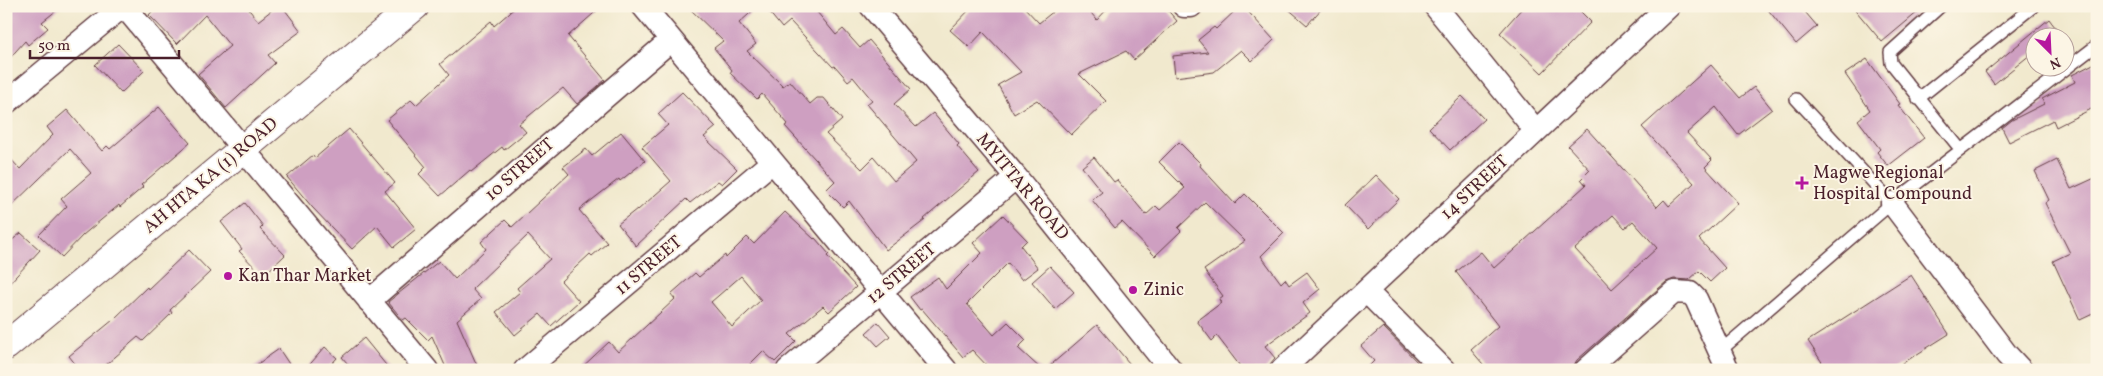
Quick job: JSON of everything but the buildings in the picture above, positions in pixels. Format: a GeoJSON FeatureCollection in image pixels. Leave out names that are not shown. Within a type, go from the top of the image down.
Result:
{"type":"FeatureCollection","features":[{"type":"Feature","properties":{"kind":"street"},"geometry":{"type":"LineString","coordinates":[[6,103],[123,6],[427,370]]}},
{"type":"Feature","properties":{"kind":"street","name":"AH HTA KA (1) ROAD"},"geometry":{"type":"LineString","coordinates":[[6,346],[415,6]]}},
{"type":"Feature","properties":{"kind":"street"},"geometry":{"type":"LineString","coordinates":[[643,6],[946,370]]}},
{"type":"Feature","properties":{"kind":"street","name":"MYITTAR ROAD"},"geometry":{"type":"LineString","coordinates":[[871,6],[1016,178],[1172,370]]}},
{"type":"Feature","properties":{"kind":"street"},"geometry":{"type":"LineString","coordinates":[[1184,6],[1191,6]]}},
{"type":"Feature","properties":{"kind":"street"},"geometry":{"type":"LineString","coordinates":[[1435,6],[1536,131]]}},
{"type":"Feature","properties":{"kind":"street","name":"14 STREET"},"geometry":{"type":"LineString","coordinates":[[1282,370],[1669,6]]}},
{"type":"Feature","properties":{"kind":"street","name":"10 STREET"},"geometry":{"type":"LineString","coordinates":[[369,300],[671,40]]}},
{"type":"Feature","properties":{"kind":"street","name":"11 STREET"},"geometry":{"type":"LineString","coordinates":[[525,370],[772,162]]}},
{"type":"Feature","properties":{"kind":"street","name":"12 STREET"},"geometry":{"type":"LineString","coordinates":[[788,370],[1016,178]]}},
{"type":"Feature","properties":{"kind":"street"},"geometry":{"type":"LineString","coordinates":[[1892,203],[2020,370]]}},
{"type":"Feature","properties":{"kind":"street"},"geometry":{"type":"LineString","coordinates":[[1366,291],[1444,370]]}},
{"type":"Feature","properties":{"kind":"street"},"geometry":{"type":"LineString","coordinates":[[1586,370],[1674,292],[1690,292],[1696,299],[1724,360]]}},
{"type":"Feature","properties":{"kind":"lane"},"geometry":{"type":"LineString","coordinates":[[1941,6],[1890,52],[1891,64],[1961,150]]}},
{"type":"Feature","properties":{"kind":"lane"},"geometry":{"type":"LineString","coordinates":[[1918,99],[2034,6]]}},
{"type":"Feature","properties":{"kind":"lane"},"geometry":{"type":"LineString","coordinates":[[1724,360],[1892,203],[2097,45]]}},
{"type":"Feature","properties":{"kind":"lane"},"geometry":{"type":"LineString","coordinates":[[1796,99],[1892,203]]}},
{"type":"Feature","properties":{"kind":"place","name":"Magwe Regional Hospital Compound"},"geometry":{"type":"Point","coordinates":[1802,183]}},
{"type":"Feature","properties":{"kind":"place","name":"Kan Thar Market"},"geometry":{"type":"Point","coordinates":[228,276]}},
{"type":"Feature","properties":{"kind":"place","name":"Zinic"},"geometry":{"type":"Point","coordinates":[1133,290]}}]}
